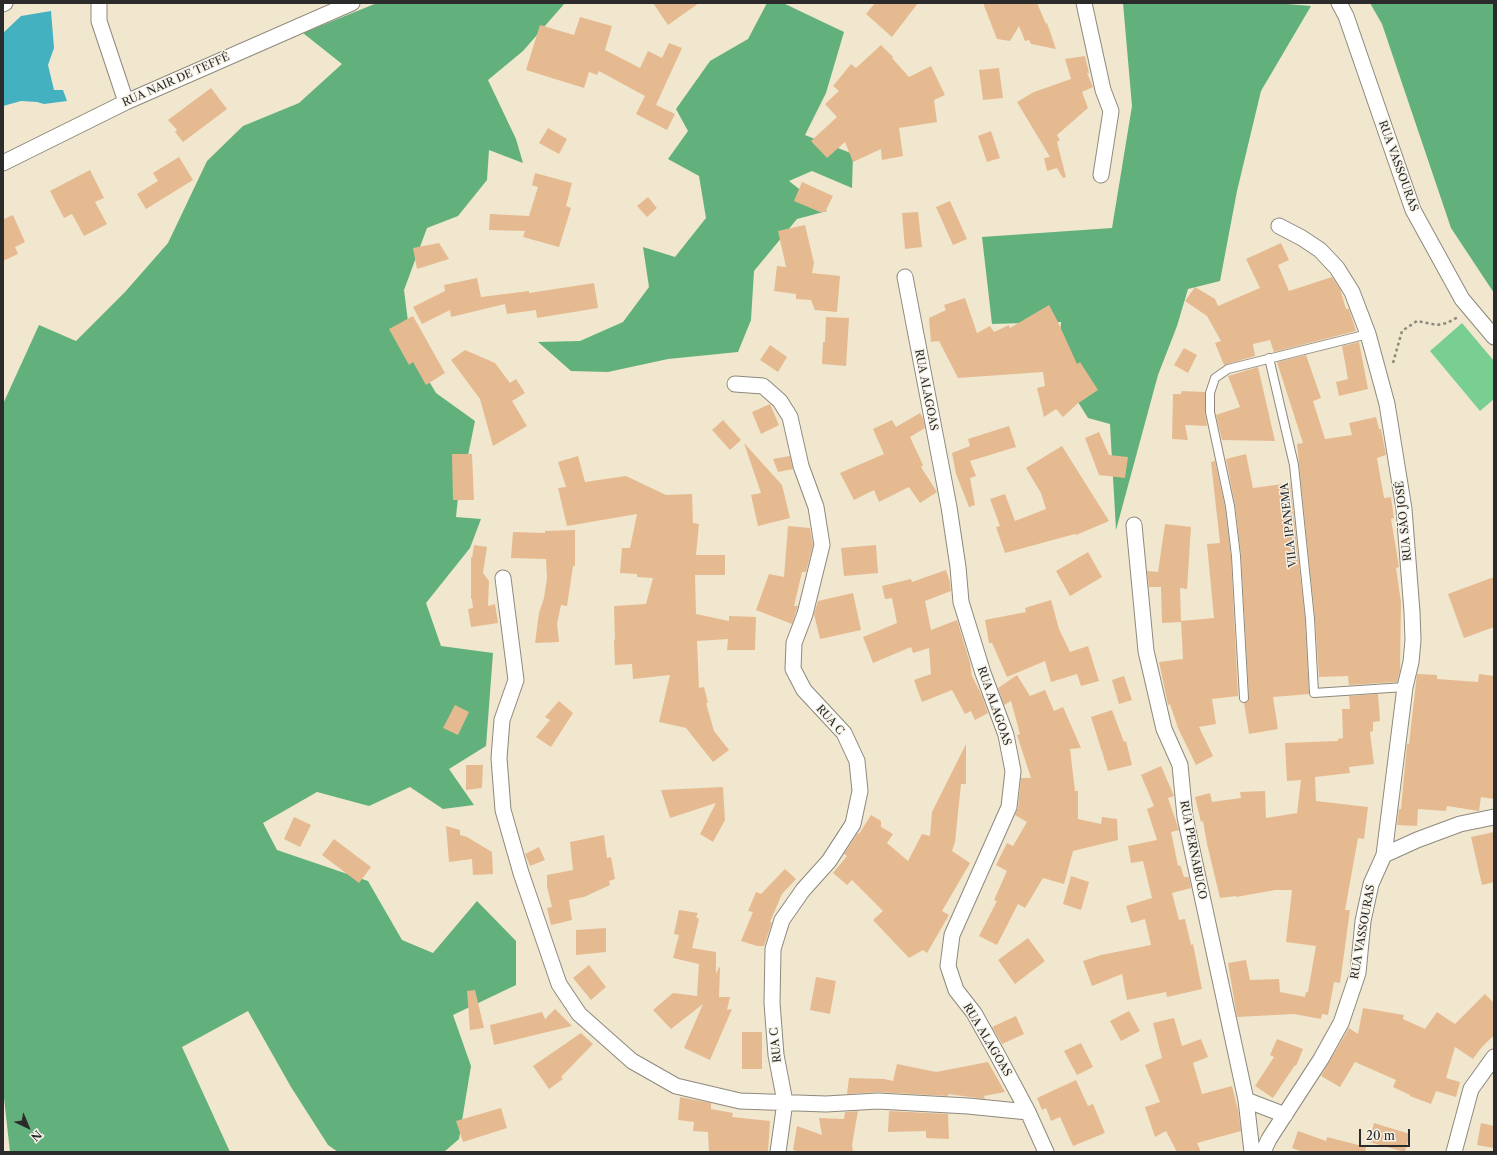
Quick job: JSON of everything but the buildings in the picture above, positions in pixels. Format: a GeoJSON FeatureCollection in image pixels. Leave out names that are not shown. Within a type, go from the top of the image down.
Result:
{"type":"FeatureCollection","features":[{"type":"Feature","properties":{"kind":"street"},"geometry":{"type":"LineString","coordinates":[[99,3],[99,21],[126,102]]}},
{"type":"Feature","properties":{"kind":"street","name":"RUA NAIR DE TEFFÉ"},"geometry":{"type":"LineString","coordinates":[[3,163],[126,102],[352,3]]}},
{"type":"Feature","properties":{"kind":"street"},"geometry":{"type":"LineString","coordinates":[[1084,3],[1103,90],[1111,111],[1101,175]]}},
{"type":"Feature","properties":{"kind":"street","name":"RUA VASSOURAS"},"geometry":{"type":"LineString","coordinates":[[1339,3],[1346,16],[1413,210],[1462,300],[1494,337]]}},
{"type":"Feature","properties":{"kind":"street","name":"RUA SÃO JOSÉ"},"geometry":{"type":"LineString","coordinates":[[1278,226],[1302,238],[1320,250],[1337,268],[1352,292],[1368,334],[1387,404],[1406,525],[1412,612],[1412,640],[1411,662],[1405,687],[1384,855]]}},
{"type":"Feature","properties":{"kind":"street","name":"RUA ALAGOAS"},"geometry":{"type":"LineString","coordinates":[[905,277],[949,507],[958,567],[961,602],[983,673],[1006,736],[1013,771],[1009,807],[952,935],[948,966],[956,990],[974,1013],[1028,1112],[1046,1152]]}},
{"type":"Feature","properties":{"kind":"street","name":"RUA C"},"geometry":{"type":"LineString","coordinates":[[735,384],[763,386],[780,402],[790,417],[800,466],[816,507],[822,545],[806,614],[794,643],[793,670],[804,690],[844,733],[856,761],[860,791],[853,824],[829,861],[803,890],[782,920],[773,949],[772,1002],[776,1055],[785,1102],[778,1152]]}},
{"type":"Feature","properties":{"kind":"street","name":"RUA PERNABUCO"},"geometry":{"type":"LineString","coordinates":[[1134,525],[1146,651],[1164,729],[1180,766],[1185,817],[1246,1100],[1252,1152]]}},
{"type":"Feature","properties":{"kind":"street"},"geometry":{"type":"LineString","coordinates":[[504,578],[516,680],[502,720],[499,758],[503,810],[520,873],[559,984],[579,1014],[632,1061],[676,1086],[740,1101],[826,1104],[878,1101],[968,1106],[1028,1112]]}},
{"type":"Feature","properties":{"kind":"street"},"geometry":{"type":"LineString","coordinates":[[1384,855],[1417,840],[1460,824],[1494,817]]}},
{"type":"Feature","properties":{"kind":"street","name":"RUA VASSOURAS"},"geometry":{"type":"LineString","coordinates":[[1263,1152],[1269,1139],[1321,1059],[1341,1023],[1358,973],[1363,921],[1371,884],[1384,855]]}},
{"type":"Feature","properties":{"kind":"street"},"geometry":{"type":"LineString","coordinates":[[1454,1152],[1471,1089],[1494,1057]]}},
{"type":"Feature","properties":{"kind":"street"},"geometry":{"type":"LineString","coordinates":[[1246,1100],[1285,1115]]}},
{"type":"Feature","properties":{"kind":"lane"},"geometry":{"type":"LineString","coordinates":[[1244,698],[1236,556],[1230,506],[1210,412],[1210,393],[1215,378],[1228,369],[1368,334]]}},
{"type":"Feature","properties":{"kind":"lane","name":"VILA IPANEMA"},"geometry":{"type":"LineString","coordinates":[[1269,358],[1294,465],[1310,619],[1314,693],[1405,687]]}},
{"type":"Feature","properties":{"kind":"path"},"geometry":{"type":"LineString","coordinates":[[1381,382],[1392,368],[1402,331],[1417,321],[1437,325],[1448,323],[1454,319],[1473,312]]}},
{"type":"Feature","properties":{"kind":"green space"},"geometry":{"type":"Polygon","coordinates":[[[377,3],[565,3],[523,51],[488,80],[516,139],[523,163],[489,150],[487,180],[458,216],[427,228],[404,290],[412,353],[436,393],[475,421],[458,497],[456,517],[481,519],[470,548],[426,603],[441,646],[493,653],[486,746],[449,769],[474,805],[443,809],[410,787],[369,806],[317,792],[263,823],[277,850],[368,881],[402,940],[433,953],[477,901],[516,941],[516,985],[453,1015],[471,1066],[459,1139],[444,1152],[338,1152],[328,1145],[291,1087],[248,1011],[182,1047],[230,1152],[10,1152],[3,1089],[3,404],[39,325],[76,341],[125,292],[168,243],[207,161],[243,126],[299,103],[342,64],[303,33],[377,3]]]}},
{"type":"Feature","properties":{"kind":"green space"},"geometry":{"type":"Polygon","coordinates":[[[767,3],[783,3],[844,32],[826,93],[805,135],[853,154],[852,188],[812,171],[789,181],[827,211],[797,219],[754,271],[751,320],[738,352],[668,359],[608,372],[571,371],[538,342],[580,341],[623,322],[649,287],[643,247],[675,257],[706,218],[699,176],[668,159],[688,131],[676,109],[710,61],[748,39],[767,3]]]}},
{"type":"Feature","properties":{"kind":"green space"},"geometry":{"type":"Polygon","coordinates":[[[1123,3],[1276,3],[1311,6],[1261,91],[1237,191],[1220,281],[1188,289],[1177,326],[1158,375],[1116,530],[1110,424],[1088,418],[1058,370],[1061,322],[992,324],[982,237],[1112,228],[1132,106],[1123,3]]]}},
{"type":"Feature","properties":{"kind":"green space"},"geometry":{"type":"Polygon","coordinates":[[[1370,3],[1494,3],[1494,293],[1451,228],[1382,24],[1370,3]]]}},
{"type":"Feature","properties":{"kind":"green space"},"geometry":{"type":"Polygon","coordinates":[[[1462,323],[1494,361],[1494,399],[1480,411],[1430,351],[1462,323]]]}},
{"type":"Feature","properties":{"kind":"water"},"geometry":{"type":"Polygon","coordinates":[[[51,11],[54,48],[48,65],[54,90],[63,90],[67,101],[44,104],[21,101],[3,106],[3,33],[21,16],[51,11]]]}}]}
